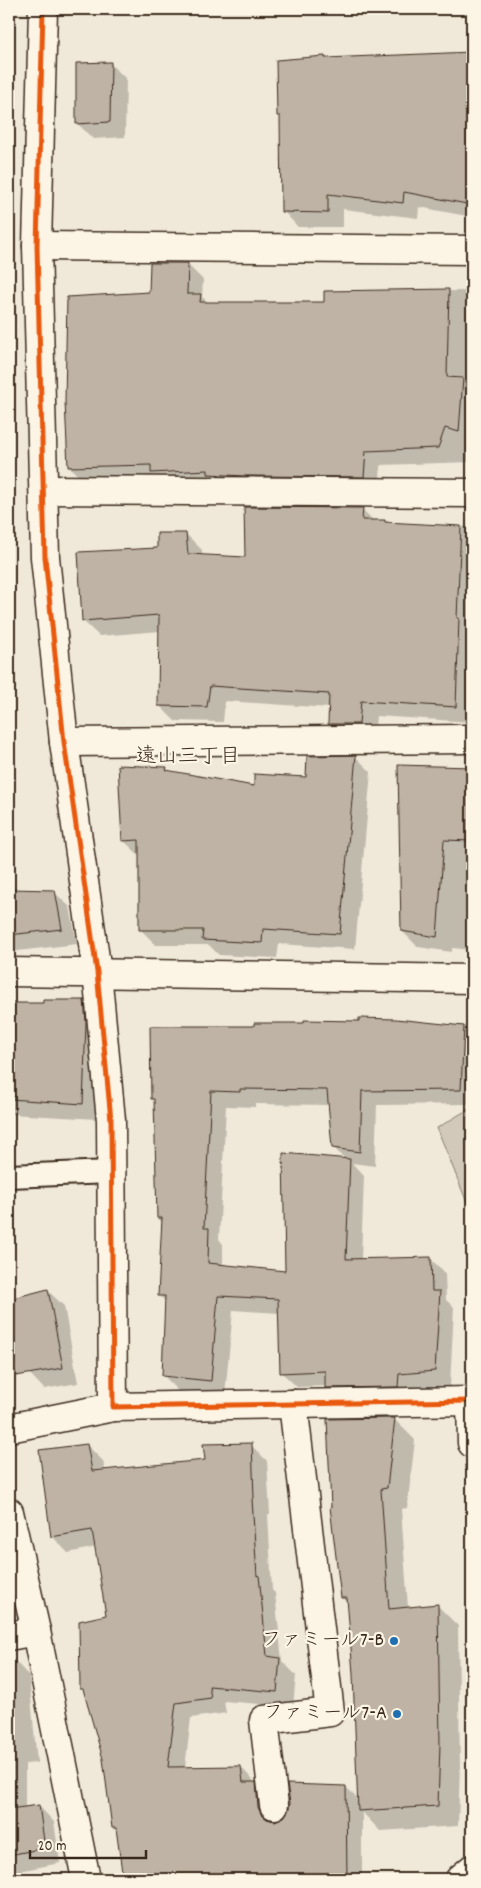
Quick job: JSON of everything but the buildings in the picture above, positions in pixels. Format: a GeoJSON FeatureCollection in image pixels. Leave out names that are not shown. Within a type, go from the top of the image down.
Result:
{"type":"FeatureCollection","features":[{"type":"Feature","properties":{"kind":"street"},"geometry":{"type":"LineString","coordinates":[[43,9],[37,246],[45,557],[64,742],[97,972],[111,1120],[113,1408]]}},
{"type":"Feature","properties":{"kind":"street"},"geometry":{"type":"LineString","coordinates":[[37,246],[472,250]]}},
{"type":"Feature","properties":{"kind":"street"},"geometry":{"type":"LineString","coordinates":[[44,490],[472,493]]}},
{"type":"Feature","properties":{"kind":"street"},"geometry":{"type":"LineString","coordinates":[[64,742],[472,739]]}},
{"type":"Feature","properties":{"kind":"street"},"geometry":{"type":"LineString","coordinates":[[9,972],[472,979]]}},
{"type":"Feature","properties":{"kind":"street"},"geometry":{"type":"LineString","coordinates":[[9,1428],[113,1408],[472,1401],[472,1443]]}},
{"type":"Feature","properties":{"kind":"street"},"geometry":{"type":"LineString","coordinates":[[274,1805],[264,1720],[330,1712],[293,1404]]}},
{"type":"Feature","properties":{"kind":"street"},"geometry":{"type":"LineString","coordinates":[[9,1512],[36,1631],[86,1879]]}},
{"type":"Feature","properties":{"kind":"street"},"geometry":{"type":"LineString","coordinates":[[9,1636],[36,1631]]}},
{"type":"Feature","properties":{"kind":"street"},"geometry":{"type":"LineString","coordinates":[[460,1879],[472,1870]]}},
{"type":"Feature","properties":{"kind":"lane"},"geometry":{"type":"LineString","coordinates":[[9,1176],[111,1172]]}},
{"type":"Feature","properties":{"kind":"shaded area"},"geometry":{"type":"Polygon","coordinates":[[[472,1107],[472,1215],[437,1128],[472,1107]]]}},
{"type":"Feature","properties":{"kind":"cycle path"},"geometry":{"type":"LineString","coordinates":[[43,9],[37,246],[45,557],[64,742],[97,972],[111,1120],[113,1407],[472,1401]]}},
{"type":"Feature","properties":{"kind":"place","name":"ファミール7-B"},"geometry":{"type":"Point","coordinates":[394,1641]}},
{"type":"Feature","properties":{"kind":"place","name":"ファミール7-A"},"geometry":{"type":"Point","coordinates":[397,1714]}},
{"type":"Feature","properties":{"kind":"district","name":"遠山三丁目"},"geometry":{"type":"Point","coordinates":[188,758]}}]}
